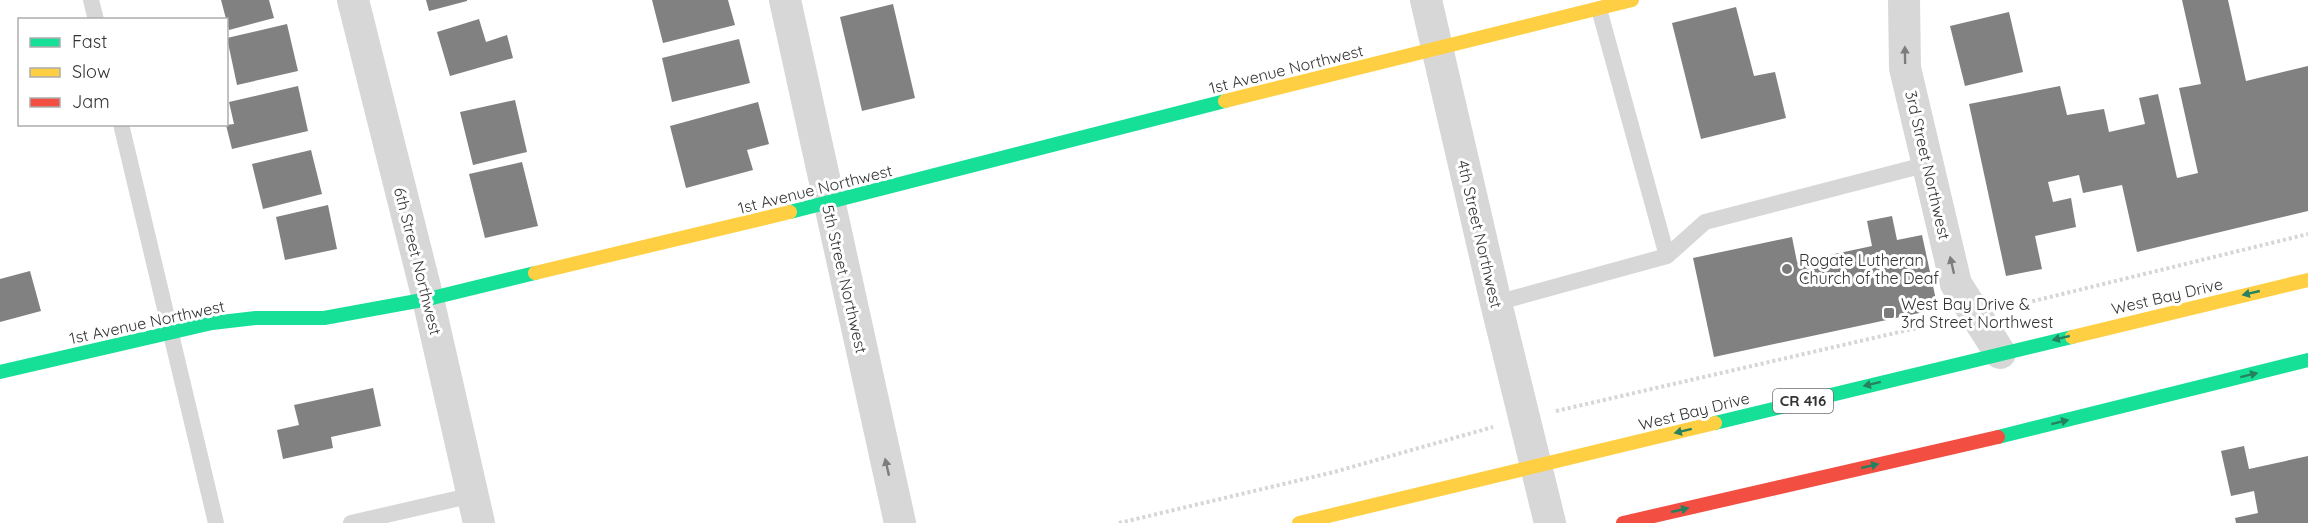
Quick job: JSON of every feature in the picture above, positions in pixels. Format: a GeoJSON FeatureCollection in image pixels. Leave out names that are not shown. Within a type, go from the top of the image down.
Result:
{"type":"FeatureCollection","features":[{"type":"Feature","properties":{"kind":"main road","name":"1st Avenue Northwest"},"geometry":{"type":"LineString","coordinates":[[0,372],[212,323],[256,318],[324,318],[428,299],[828,203],[1437,47],[1632,0]]}},
{"type":"Feature","properties":{"kind":"main road","name":"West Bay Drive"},"geometry":{"type":"LineString","coordinates":[[1299,523],[2000,352],[2308,280]]}},
{"type":"Feature","properties":{"kind":"main road"},"geometry":{"type":"LineString","coordinates":[[1623,523],[2040,427],[2308,360]]}},
{"type":"Feature","properties":{"kind":"street","name":"6th Street Northwest"},"geometry":{"type":"LineString","coordinates":[[353,0],[428,299],[476,509]]}},
{"type":"Feature","properties":{"kind":"street","name":"5th Street Northwest"},"geometry":{"type":"LineString","coordinates":[[785,0],[900,523]]}},
{"type":"Feature","properties":{"kind":"street","name":"4th Street Northwest"},"geometry":{"type":"LineString","coordinates":[[1426,0],[1550,523]]}},
{"type":"Feature","properties":{"kind":"street","name":"3rd Street Northwest"},"geometry":{"type":"LineString","coordinates":[[1904,0],[1905,68],[1956,284],[2000,352]]}},
{"type":"Feature","properties":{"kind":"lane"},"geometry":{"type":"LineString","coordinates":[[92,0],[96,18]]}},
{"type":"Feature","properties":{"kind":"lane"},"geometry":{"type":"LineString","coordinates":[[1599,9],[1666,256]]}},
{"type":"Feature","properties":{"kind":"lane"},"geometry":{"type":"LineString","coordinates":[[121,126],[216,523]]}},
{"type":"Feature","properties":{"kind":"lane"},"geometry":{"type":"LineString","coordinates":[[1496,303],[1666,256],[1705,222],[1928,164]]}},
{"type":"Feature","properties":{"kind":"lane"},"geometry":{"type":"LineString","coordinates":[[351,523],[476,509]]}},
{"type":"Feature","properties":{"kind":"path"},"geometry":{"type":"LineString","coordinates":[[1119,523],[1334,472],[1524,418],[1976,315],[2308,234]]}},
{"type":"Feature","properties":{"kind":"building"},"geometry":{"type":"Polygon","coordinates":[[[221,0],[269,0],[274,18],[229,30],[228,18],[226,18],[221,0]]]}},
{"type":"Feature","properties":{"kind":"building"},"geometry":{"type":"Polygon","coordinates":[[[426,0],[467,0],[467,1],[429,11],[426,0]]]}},
{"type":"Feature","properties":{"kind":"building"},"geometry":{"type":"Polygon","coordinates":[[[652,0],[728,0],[735,25],[663,43],[652,0]]]}},
{"type":"Feature","properties":{"kind":"building"},"geometry":{"type":"Polygon","coordinates":[[[2182,0],[2228,0],[2246,81],[2308,66],[2308,211],[2137,252],[2122,185],[2083,193],[2079,175],[2048,182],[2053,202],[2071,198],[2076,227],[2035,236],[2042,269],[2006,276],[1969,104],[2060,86],[2067,115],[2104,109],[2109,132],[2145,124],[2139,98],[2158,94],[2177,178],[2198,173],[2179,88],[2201,84],[2182,0]]]}},
{"type":"Feature","properties":{"kind":"building"},"geometry":{"type":"Polygon","coordinates":[[[893,4],[915,98],[862,111],[840,17],[893,4]]]}},
{"type":"Feature","properties":{"kind":"building"},"geometry":{"type":"Polygon","coordinates":[[[1736,7],[1754,76],[1775,72],[1786,118],[1701,139],[1672,23],[1736,7]]]}},
{"type":"Feature","properties":{"kind":"building"},"geometry":{"type":"Polygon","coordinates":[[[2009,12],[2023,72],[1965,86],[1950,26],[2009,12]]]}},
{"type":"Feature","properties":{"kind":"building"},"geometry":{"type":"Polygon","coordinates":[[[479,19],[486,42],[507,35],[513,58],[450,76],[437,32],[479,19]]]}},
{"type":"Feature","properties":{"kind":"building"},"geometry":{"type":"Polygon","coordinates":[[[287,24],[298,71],[237,85],[228,38],[287,24]]]}},
{"type":"Feature","properties":{"kind":"building"},"geometry":{"type":"Polygon","coordinates":[[[739,39],[750,83],[672,102],[662,58],[739,39]]]}},
{"type":"Feature","properties":{"kind":"building"},"geometry":{"type":"Polygon","coordinates":[[[298,86],[308,131],[232,149],[226,126],[234,124],[229,102],[298,86]]]}},
{"type":"Feature","properties":{"kind":"building"},"geometry":{"type":"Polygon","coordinates":[[[515,100],[527,152],[473,165],[460,112],[515,100]]]}},
{"type":"Feature","properties":{"kind":"building"},"geometry":{"type":"Polygon","coordinates":[[[758,102],[769,144],[747,150],[753,170],[686,188],[670,126],[758,102]]]}},
{"type":"Feature","properties":{"kind":"building"},"geometry":{"type":"Polygon","coordinates":[[[311,150],[322,194],[263,209],[252,164],[311,150]]]}},
{"type":"Feature","properties":{"kind":"building"},"geometry":{"type":"Polygon","coordinates":[[[522,162],[538,226],[485,238],[469,174],[522,162]]]}},
{"type":"Feature","properties":{"kind":"building"},"geometry":{"type":"Polygon","coordinates":[[[328,205],[337,249],[285,260],[276,217],[328,205]]]}},
{"type":"Feature","properties":{"kind":"building"},"geometry":{"type":"Polygon","coordinates":[[[1892,216],[1897,240],[1922,235],[1938,309],[1714,357],[1693,258],[1792,237],[1797,262],[1872,246],[1867,221],[1892,216]]]}},
{"type":"Feature","properties":{"kind":"building"},"geometry":{"type":"Polygon","coordinates":[[[30,271],[41,311],[0,322],[0,279],[30,271]]]}},
{"type":"Feature","properties":{"kind":"building"},"geometry":{"type":"Polygon","coordinates":[[[373,388],[381,426],[331,437],[333,448],[283,459],[277,430],[299,425],[294,405],[373,388]]]}},
{"type":"Feature","properties":{"kind":"building"},"geometry":{"type":"Polygon","coordinates":[[[2244,446],[2249,469],[2308,456],[2308,523],[2236,523],[2235,518],[2258,513],[2254,491],[2231,496],[2221,451],[2244,446]]]}},
{"type":"Feature","properties":{"kind":"traffic: fast"},"geometry":{"type":"LineString","coordinates":[[790,212],[1225,101]]}},
{"type":"Feature","properties":{"kind":"traffic: fast"},"geometry":{"type":"LineString","coordinates":[[0,372],[212,323],[256,318],[324,318],[428,299],[535,273]]}},
{"type":"Feature","properties":{"kind":"traffic: fast"},"geometry":{"type":"LineString","coordinates":[[1715,423],[2072,337]]}},
{"type":"Feature","properties":{"kind":"traffic: fast"},"geometry":{"type":"LineString","coordinates":[[1998,437],[2308,360]]}},
{"type":"Feature","properties":{"kind":"traffic: slow"},"geometry":{"type":"LineString","coordinates":[[1225,101],[1632,0]]}},
{"type":"Feature","properties":{"kind":"traffic: slow"},"geometry":{"type":"LineString","coordinates":[[535,273],[790,212]]}},
{"type":"Feature","properties":{"kind":"traffic: slow"},"geometry":{"type":"LineString","coordinates":[[2072,337],[2308,280]]}},
{"type":"Feature","properties":{"kind":"traffic: slow"},"geometry":{"type":"LineString","coordinates":[[1299,523],[1715,423]]}},
{"type":"Feature","properties":{"kind":"traffic: jam"},"geometry":{"type":"LineString","coordinates":[[1623,523],[1998,437]]}},
{"type":"Feature","properties":{"kind":"place","name":"Rogate Lutheran Church of the Deaf"},"geometry":{"type":"Point","coordinates":[1787,269]}},
{"type":"Feature","properties":{"kind":"place","name":"West Bay Drive & 3rd Street Northwest"},"geometry":{"type":"Point","coordinates":[1889,313]}}]}
